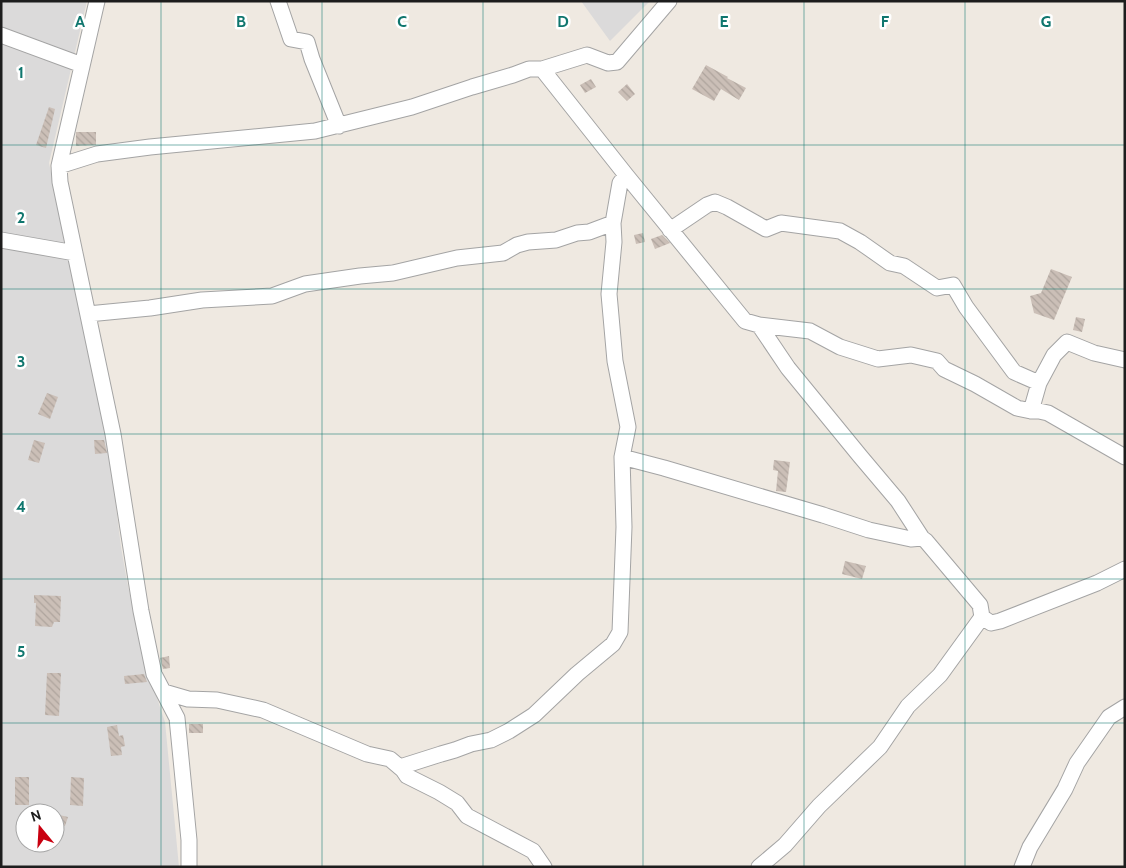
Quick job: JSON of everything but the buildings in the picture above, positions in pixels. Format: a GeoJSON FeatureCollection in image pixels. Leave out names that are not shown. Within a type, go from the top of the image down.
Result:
{"type":"FeatureCollection","features":[{"type":"Feature","properties":{"kind":"street"},"geometry":{"type":"LineString","coordinates":[[97,1],[60,166],[60,182],[113,434],[141,611],[154,674],[177,718],[190,867]]}},
{"type":"Feature","properties":{"kind":"street"},"geometry":{"type":"LineString","coordinates":[[278,1],[291,39],[307,42],[339,126]]}},
{"type":"Feature","properties":{"kind":"street"},"geometry":{"type":"LineString","coordinates":[[60,166],[97,154],[315,131],[412,107],[472,87],[513,76],[529,69],[542,69],[587,55],[608,63],[617,62],[669,1]]}},
{"type":"Feature","properties":{"kind":"street"},"geometry":{"type":"LineString","coordinates":[[1,35],[82,65]]}},
{"type":"Feature","properties":{"kind":"street"},"geometry":{"type":"LineString","coordinates":[[542,69],[745,321],[759,325],[810,331],[840,346],[878,359],[910,355],[937,362],[944,369],[1017,408],[1031,411],[1040,410],[1048,413],[1125,457]]}},
{"type":"Feature","properties":{"kind":"street"},"geometry":{"type":"LineString","coordinates":[[400,768],[471,744],[491,740],[509,731],[534,715],[577,674],[613,644],[620,632],[624,527],[622,457],[628,427],[615,361],[609,294],[614,242],[613,224],[620,183],[626,175]]}},
{"type":"Feature","properties":{"kind":"street"},"geometry":{"type":"LineString","coordinates":[[670,230],[707,205],[715,202],[766,229],[781,222],[840,231],[860,242],[890,263],[904,266],[937,288],[953,285],[966,307],[1014,372],[1039,383]]}},
{"type":"Feature","properties":{"kind":"street"},"geometry":{"type":"LineString","coordinates":[[88,314],[150,308],[210,299],[272,296],[305,284],[393,273],[457,258],[502,253],[517,245],[528,242],[556,240],[613,224]]}},
{"type":"Feature","properties":{"kind":"street"},"geometry":{"type":"LineString","coordinates":[[1,240],[75,253]]}},
{"type":"Feature","properties":{"kind":"street"},"geometry":{"type":"LineString","coordinates":[[759,325],[788,368],[898,501],[922,538],[980,605],[982,617],[940,675],[908,706],[880,747],[819,806],[785,845],[759,867]]}},
{"type":"Feature","properties":{"kind":"street"},"geometry":{"type":"LineString","coordinates":[[1031,411],[1039,383],[1054,355],[1067,342],[1094,353],[1125,360]]}},
{"type":"Feature","properties":{"kind":"street"},"geometry":{"type":"LineString","coordinates":[[622,457],[823,515],[868,530],[911,539],[922,538]]}},
{"type":"Feature","properties":{"kind":"street"},"geometry":{"type":"LineString","coordinates":[[982,617],[991,623],[1000,621],[1097,584],[1125,569]]}},
{"type":"Feature","properties":{"kind":"street"},"geometry":{"type":"LineString","coordinates":[[164,692],[188,699],[217,700],[262,710],[367,754],[390,759],[407,776],[457,803],[467,816],[534,851],[544,867]]}},
{"type":"Feature","properties":{"kind":"street"},"geometry":{"type":"LineString","coordinates":[[1022,867],[1030,847],[1065,790],[1077,763],[1109,717],[1125,707]]}},
{"type":"Feature","properties":{"kind":"shaded area"},"geometry":{"type":"Polygon","coordinates":[[[1,1],[87,1],[49,163],[107,434],[127,581],[144,659],[165,722],[179,867],[1,867],[1,1]]]}},
{"type":"Feature","properties":{"kind":"shaded area"},"geometry":{"type":"Polygon","coordinates":[[[581,1],[650,1],[610,41],[581,1]]]}}]}
